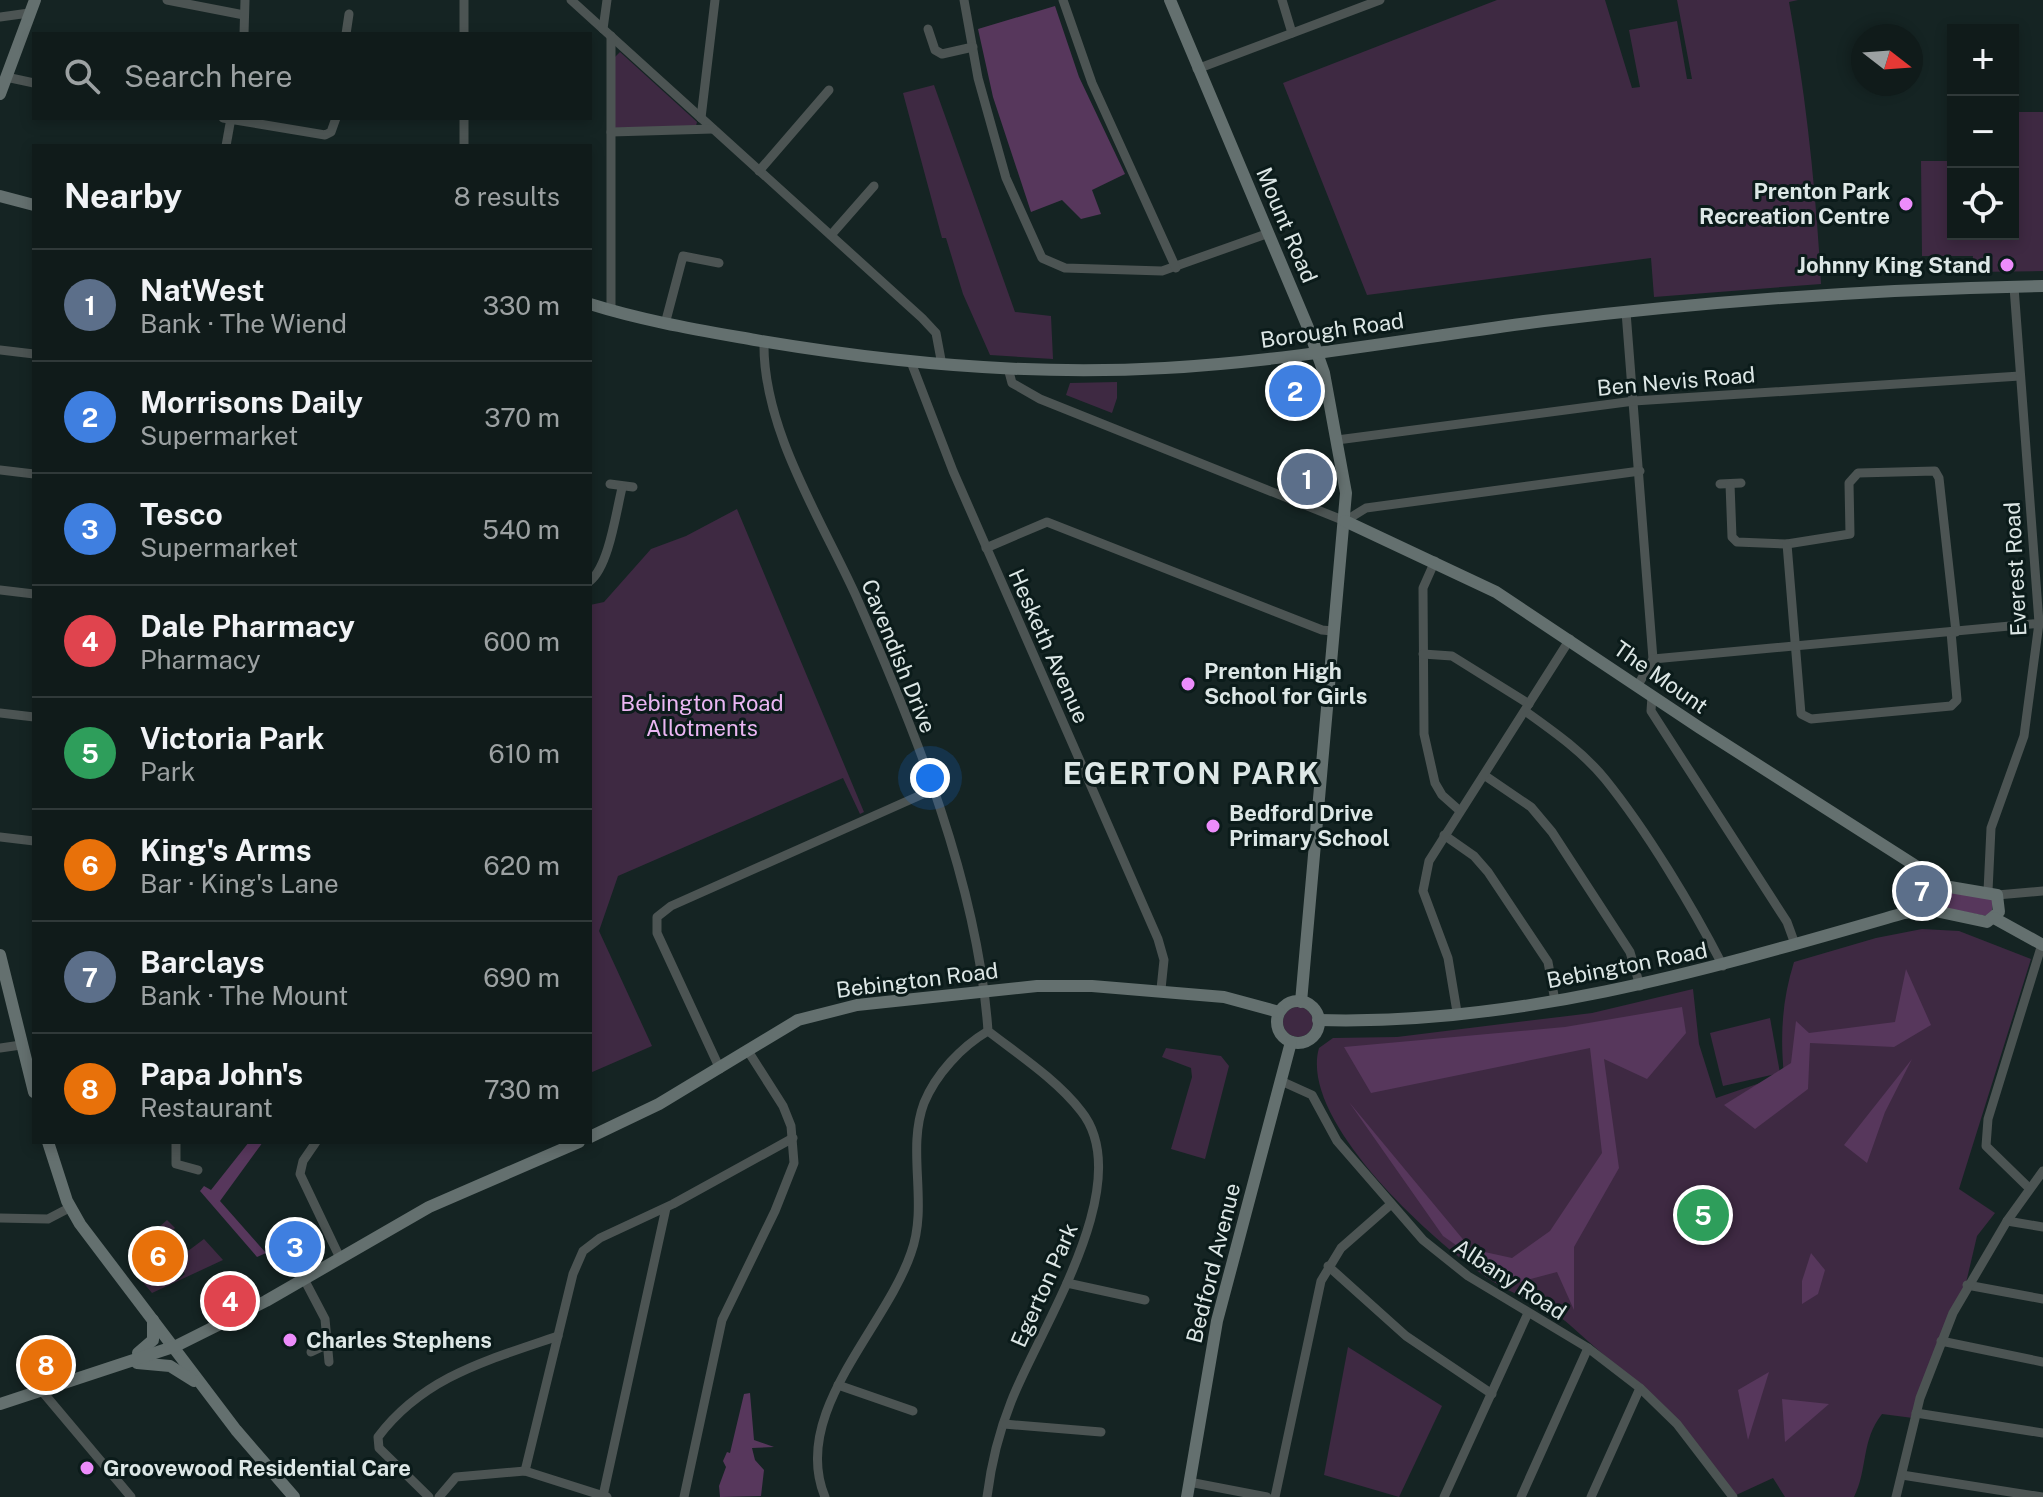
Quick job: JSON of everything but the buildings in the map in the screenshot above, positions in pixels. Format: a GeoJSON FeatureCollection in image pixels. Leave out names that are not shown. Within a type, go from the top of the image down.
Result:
{"type":"FeatureCollection","features":[{"type":"Feature","properties":{"kind":"street"},"geometry":{"type":"LineString","coordinates":[[0,94],[35,0]]}},
{"type":"Feature","properties":{"kind":"street"},"geometry":{"type":"LineString","coordinates":[[167,0],[244,15]]}},
{"type":"Feature","properties":{"kind":"street"},"geometry":{"type":"LineString","coordinates":[[244,32],[245,0]]}},
{"type":"Feature","properties":{"kind":"street"},"geometry":{"type":"LineString","coordinates":[[464,0],[464,32]]}},
{"type":"Feature","properties":{"kind":"street"},"geometry":{"type":"LineString","coordinates":[[571,0],[936,333],[942,365]]}},
{"type":"Feature","properties":{"kind":"street"},"geometry":{"type":"LineString","coordinates":[[607,0],[611,311]]}},
{"type":"Feature","properties":{"kind":"street"},"geometry":{"type":"LineString","coordinates":[[701,118],[715,0]]}},
{"type":"Feature","properties":{"kind":"street"},"geometry":{"type":"LineString","coordinates":[[964,0],[1006,178],[1042,258],[1065,268],[1162,271],[1269,233]]}},
{"type":"Feature","properties":{"kind":"street"},"geometry":{"type":"LineString","coordinates":[[1063,0],[1092,83],[1176,268]]}},
{"type":"Feature","properties":{"kind":"street","name":"Mount Road"},"geometry":{"type":"LineString","coordinates":[[1170,0],[1317,353],[1346,488],[1301,1002]]}},
{"type":"Feature","properties":{"kind":"street"},"geometry":{"type":"LineString","coordinates":[[1282,0],[1292,33]]}},
{"type":"Feature","properties":{"kind":"street"},"geometry":{"type":"LineString","coordinates":[[1197,69],[1380,0]]}},
{"type":"Feature","properties":{"kind":"street"},"geometry":{"type":"LineString","coordinates":[[0,17],[29,13]]}},
{"type":"Feature","properties":{"kind":"street"},"geometry":{"type":"LineString","coordinates":[[346,32],[349,14]]}},
{"type":"Feature","properties":{"kind":"street"},"geometry":{"type":"LineString","coordinates":[[928,29],[935,50],[942,54],[973,47]]}},
{"type":"Feature","properties":{"kind":"street"},"geometry":{"type":"LineString","coordinates":[[6,77],[32,83]]}},
{"type":"Feature","properties":{"kind":"street"},"geometry":{"type":"LineString","coordinates":[[759,171],[829,90]]}},
{"type":"Feature","properties":{"kind":"street"},"geometry":{"type":"LineString","coordinates":[[226,144],[229,120]]}},
{"type":"Feature","properties":{"kind":"street"},"geometry":{"type":"LineString","coordinates":[[235,120],[325,135],[331,132],[335,120]]}},
{"type":"Feature","properties":{"kind":"street"},"geometry":{"type":"LineString","coordinates":[[464,120],[464,144]]}},
{"type":"Feature","properties":{"kind":"street"},"geometry":{"type":"LineString","coordinates":[[611,132],[713,129]]}},
{"type":"Feature","properties":{"kind":"street"},"geometry":{"type":"LineString","coordinates":[[831,235],[874,186]]}},
{"type":"Feature","properties":{"kind":"street"},"geometry":{"type":"LineString","coordinates":[[0,196],[32,204]]}},
{"type":"Feature","properties":{"kind":"street"},"geometry":{"type":"LineString","coordinates":[[665,324],[683,256],[719,263]]}},
{"type":"Feature","properties":{"kind":"street","name":"Borough Road"},"geometry":{"type":"LineString","coordinates":[[592,305],[665,324],[911,362],[1008,368],[1164,369],[1317,353],[1626,312],[1807,296],[2043,286]]}},
{"type":"Feature","properties":{"kind":"street","name":"Everest Road"},"geometry":{"type":"LineString","coordinates":[[1992,893],[1991,828],[2024,736],[2041,623],[2014,287]]}},
{"type":"Feature","properties":{"kind":"street"},"geometry":{"type":"LineString","coordinates":[[1626,312],[1653,659],[1638,685]]}},
{"type":"Feature","properties":{"kind":"street","name":"Cavendish Drive"},"geometry":{"type":"LineString","coordinates":[[764,341],[768,394],[786,443],[867,623],[932,790],[962,891],[985,991]]}},
{"type":"Feature","properties":{"kind":"street"},"geometry":{"type":"LineString","coordinates":[[0,350],[32,354]]}},
{"type":"Feature","properties":{"kind":"street","name":"Hesketh Avenue"},"geometry":{"type":"LineString","coordinates":[[911,362],[986,548],[1158,939],[1164,960],[1161,989]]}},
{"type":"Feature","properties":{"kind":"street"},"geometry":{"type":"LineString","coordinates":[[1008,368],[1012,383],[1040,399],[1345,521],[1364,509],[1640,471]]}},
{"type":"Feature","properties":{"kind":"street","name":"Ben Nevis Road"},"geometry":{"type":"LineString","coordinates":[[1337,440],[1634,401],[2020,376]]}},
{"type":"Feature","properties":{"kind":"street"},"geometry":{"type":"LineString","coordinates":[[0,470],[32,474]]}},
{"type":"Feature","properties":{"kind":"street"},"geometry":{"type":"LineString","coordinates":[[1730,484],[1732,537],[1737,542],[1787,544],[1850,534],[1849,483],[1858,473],[1935,471],[1939,478],[1957,700],[1951,706],[1811,719],[1801,714],[1787,544]]}},
{"type":"Feature","properties":{"kind":"street"},"geometry":{"type":"LineString","coordinates":[[592,578],[603,559],[628,487],[610,484]]}},
{"type":"Feature","properties":{"kind":"street","name":"The Mount"},"geometry":{"type":"LineString","coordinates":[[1345,521],[1496,592],[1916,866],[1942,888]]}},
{"type":"Feature","properties":{"kind":"street"},"geometry":{"type":"LineString","coordinates":[[986,548],[1047,522],[1322,630],[1332,631]]}},
{"type":"Feature","properties":{"kind":"street"},"geometry":{"type":"LineString","coordinates":[[1435,561],[1423,588],[1427,758],[1442,795],[1460,811]]}},
{"type":"Feature","properties":{"kind":"street"},"geometry":{"type":"LineString","coordinates":[[0,590],[32,594]]}},
{"type":"Feature","properties":{"kind":"street"},"geometry":{"type":"LineString","coordinates":[[1653,659],[2041,623]]}},
{"type":"Feature","properties":{"kind":"street"},"geometry":{"type":"LineString","coordinates":[[1457,1012],[1448,958],[1423,891],[1429,861],[1570,639]]}},
{"type":"Feature","properties":{"kind":"street"},"geometry":{"type":"LineString","coordinates":[[1423,654],[1452,656],[1527,707],[1604,778],[1682,895],[1723,966]]}},
{"type":"Feature","properties":{"kind":"street"},"geometry":{"type":"LineString","coordinates":[[1652,696],[1651,711],[1787,922],[1795,944]]}},
{"type":"Feature","properties":{"kind":"street"},"geometry":{"type":"LineString","coordinates":[[0,713],[32,717]]}},
{"type":"Feature","properties":{"kind":"street"},"geometry":{"type":"LineString","coordinates":[[1484,775],[1531,807],[1552,832],[1630,952],[1640,986]]}},
{"type":"Feature","properties":{"kind":"street"},"geometry":{"type":"LineString","coordinates":[[720,1069],[657,933],[657,917],[671,906],[932,790]]}},
{"type":"Feature","properties":{"kind":"street"},"geometry":{"type":"LineString","coordinates":[[1444,835],[1474,856],[1488,872],[1548,962],[1555,1001]]}},
{"type":"Feature","properties":{"kind":"street"},"geometry":{"type":"LineString","coordinates":[[0,837],[32,841]]}},
{"type":"Feature","properties":{"kind":"street"},"geometry":{"type":"LineString","coordinates":[[2028,1187],[1986,1146],[1988,1119],[2043,945],[1994,918],[1973,921],[1937,908],[1935,899],[1942,888],[1992,893],[2043,891]]}},
{"type":"Feature","properties":{"kind":"street"},"geometry":{"type":"LineString","coordinates":[[1992,893],[1999,912],[1994,918]]}},
{"type":"Feature","properties":{"kind":"street","name":"Bebington Road"},"geometry":{"type":"LineString","coordinates":[[1318,1020],[1389,1021],[1555,1001],[1640,986],[1723,966],[1904,913],[1937,908]]}},
{"type":"Feature","properties":{"kind":"street"},"geometry":{"type":"LineString","coordinates":[[0,955],[32,1084]]}},
{"type":"Feature","properties":{"kind":"street","name":"Bebington Road"},"geometry":{"type":"LineString","coordinates":[[592,1136],[720,1069],[798,1020],[821,1012],[1037,986],[1161,989],[1224,997],[1279,1012]]}},
{"type":"Feature","properties":{"kind":"street"},"geometry":{"type":"LineString","coordinates":[[825,1497],[817,1466],[820,1434],[838,1385],[871,1334],[911,1254],[920,1208],[917,1144],[925,1101],[960,1052],[988,1031],[985,991]]}},
{"type":"Feature","properties":{"kind":"street"},"geometry":{"type":"LineString","coordinates":[[1301,1002],[1314,1009],[1318,1020],[1311,1038],[1302,1043],[1291,1042],[1278,1029],[1279,1012],[1289,1003],[1301,1002]]}},
{"type":"Feature","properties":{"kind":"street","name":"Egerton Park"},"geometry":{"type":"LineString","coordinates":[[987,1497],[990,1472],[1010,1403],[1082,1251],[1097,1194],[1098,1162],[1083,1112],[988,1031]]}},
{"type":"Feature","properties":{"kind":"street"},"geometry":{"type":"LineString","coordinates":[[0,1048],[32,1039]]}},
{"type":"Feature","properties":{"kind":"street","name":"Bedford Avenue"},"geometry":{"type":"LineString","coordinates":[[1187,1497],[1217,1321],[1291,1042]]}},
{"type":"Feature","properties":{"kind":"street"},"geometry":{"type":"LineString","coordinates":[[684,1497],[722,1320],[788,1182],[794,1163],[793,1138],[783,1106],[748,1051]]}},
{"type":"Feature","properties":{"kind":"street","name":"Albany Road"},"geometry":{"type":"LineString","coordinates":[[1281,1081],[1312,1095],[1337,1141],[1390,1205],[1451,1264],[1588,1348],[1640,1388],[1677,1424],[1733,1497]]}},
{"type":"Feature","properties":{"kind":"street"},"geometry":{"type":"LineString","coordinates":[[525,1471],[573,1274],[583,1251],[600,1238],[666,1208],[793,1138]]}},
{"type":"Feature","properties":{"kind":"street"},"geometry":{"type":"LineString","coordinates":[[49,1144],[71,1207],[176,1346],[204,1390],[294,1497]]}},
{"type":"Feature","properties":{"kind":"street"},"geometry":{"type":"LineString","coordinates":[[176,1144],[176,1164],[198,1170]]}},
{"type":"Feature","properties":{"kind":"street"},"geometry":{"type":"LineString","coordinates":[[315,1144],[303,1161],[300,1174],[340,1258]]}},
{"type":"Feature","properties":{"kind":"street"},"geometry":{"type":"LineString","coordinates":[[0,1404],[176,1346],[443,1201],[574,1144]]}},
{"type":"Feature","properties":{"kind":"street"},"geometry":{"type":"LineString","coordinates":[[1896,1497],[1916,1413],[1941,1341],[1967,1285],[2028,1187],[2043,1171]]}},
{"type":"Feature","properties":{"kind":"street"},"geometry":{"type":"LineString","coordinates":[[1275,1497],[1321,1281],[1341,1248],[1390,1205]]}},
{"type":"Feature","properties":{"kind":"street"},"geometry":{"type":"LineString","coordinates":[[0,1218],[48,1219],[71,1207]]}},
{"type":"Feature","properties":{"kind":"street"},"geometry":{"type":"LineString","coordinates":[[439,1497],[456,1477],[525,1471],[605,1496],[666,1208]]}},
{"type":"Feature","properties":{"kind":"street"},"geometry":{"type":"LineString","coordinates":[[2007,1221],[2043,1227]]}},
{"type":"Feature","properties":{"kind":"street"},"geometry":{"type":"LineString","coordinates":[[1328,1266],[1406,1336],[1492,1394]]}},
{"type":"Feature","properties":{"kind":"street"},"geometry":{"type":"LineString","coordinates":[[304,1279],[325,1319],[329,1362]]}},
{"type":"Feature","properties":{"kind":"street"},"geometry":{"type":"LineString","coordinates":[[1067,1283],[1145,1300]]}},
{"type":"Feature","properties":{"kind":"street"},"geometry":{"type":"LineString","coordinates":[[1967,1285],[2043,1299]]}},
{"type":"Feature","properties":{"kind":"street"},"geometry":{"type":"LineString","coordinates":[[1444,1497],[1528,1313]]}},
{"type":"Feature","properties":{"kind":"street"},"geometry":{"type":"LineString","coordinates":[[122,1364],[153,1340],[156,1328],[152,1316]]}},
{"type":"Feature","properties":{"kind":"street"},"geometry":{"type":"LineString","coordinates":[[429,1497],[379,1448],[378,1437],[385,1427],[441,1379],[558,1336]]}},
{"type":"Feature","properties":{"kind":"street"},"geometry":{"type":"LineString","coordinates":[[1941,1341],[2043,1362]]}},
{"type":"Feature","properties":{"kind":"street"},"geometry":{"type":"LineString","coordinates":[[311,1352],[328,1344]]}},
{"type":"Feature","properties":{"kind":"street"},"geometry":{"type":"LineString","coordinates":[[1521,1497],[1588,1348]]}},
{"type":"Feature","properties":{"kind":"street"},"geometry":{"type":"LineString","coordinates":[[122,1364],[170,1366],[184,1372],[204,1390]]}},
{"type":"Feature","properties":{"kind":"street"},"geometry":{"type":"LineString","coordinates":[[838,1385],[913,1411]]}},
{"type":"Feature","properties":{"kind":"street"},"geometry":{"type":"LineString","coordinates":[[1591,1497],[1640,1388]]}},
{"type":"Feature","properties":{"kind":"street"},"geometry":{"type":"LineString","coordinates":[[41,1390],[131,1497]]}},
{"type":"Feature","properties":{"kind":"street"},"geometry":{"type":"LineString","coordinates":[[894,1417],[897,1405]]}},
{"type":"Feature","properties":{"kind":"street"},"geometry":{"type":"LineString","coordinates":[[1916,1413],[2043,1433]]}},
{"type":"Feature","properties":{"kind":"street"},"geometry":{"type":"LineString","coordinates":[[1004,1424],[1101,1432]]}},
{"type":"Feature","properties":{"kind":"street"},"geometry":{"type":"LineString","coordinates":[[1902,1475],[2042,1497]]}},
{"type":"Feature","properties":{"kind":"street"},"geometry":{"type":"LineString","coordinates":[[1189,1482],[1267,1497]]}},
{"type":"Feature","properties":{"kind":"green space"},"geometry":{"type":"Polygon","coordinates":[[[1497,0],[1605,0],[1632,88],[1640,87],[1629,30],[1677,21],[1687,79],[1692,79],[1677,0],[1798,0],[1789,2],[1810,143],[1821,284],[1654,297],[1651,258],[1367,295],[1283,83],[1497,0]]]}},
{"type":"Feature","properties":{"kind":"green space"},"geometry":{"type":"Polygon","coordinates":[[[620,52],[697,122],[696,126],[614,128],[614,58],[620,52]]]}},
{"type":"Feature","properties":{"kind":"green space"},"geometry":{"type":"Polygon","coordinates":[[[934,85],[1015,312],[1051,316],[1053,359],[990,355],[963,294],[946,238],[942,238],[903,93],[934,85]]]}},
{"type":"Feature","properties":{"kind":"green space"},"geometry":{"type":"Polygon","coordinates":[[[2019,112],[2043,112],[2043,271],[1971,272],[1973,256],[1922,256],[1921,161],[1947,161],[1947,240],[2019,240],[2019,112]]]}},
{"type":"Feature","properties":{"kind":"green space"},"geometry":{"type":"Polygon","coordinates":[[[1117,382],[1117,398],[1112,413],[1066,395],[1070,383],[1117,382]]]}},
{"type":"Feature","properties":{"kind":"green space","name":"Bebington Road Allotments"},"geometry":{"type":"Polygon","coordinates":[[[737,509],[864,812],[860,814],[843,778],[618,876],[599,931],[652,1046],[592,1072],[592,605],[604,602],[651,549],[686,536],[737,509]]]}},
{"type":"Feature","properties":{"kind":"green space"},"geometry":{"type":"Polygon","coordinates":[[[1922,929],[1959,931],[2031,959],[1959,1189],[1995,1213],[1977,1236],[1966,1283],[1913,1418],[1882,1414],[1871,1434],[1854,1497],[1785,1497],[1773,1478],[1734,1496],[1679,1424],[1571,1326],[1492,1281],[1438,1240],[1407,1211],[1350,1144],[1329,1110],[1318,1077],[1319,1048],[1333,1038],[1397,1037],[1592,1013],[1693,989],[1699,1044],[1716,1098],[1784,1075],[1783,1018],[1794,962],[1876,938],[1922,929]]]}},
{"type":"Feature","properties":{"kind":"green space"},"geometry":{"type":"Polygon","coordinates":[[[1298,1007],[1309,1011],[1313,1022],[1309,1033],[1298,1037],[1287,1033],[1283,1022],[1287,1011],[1298,1007]]]}},
{"type":"Feature","properties":{"kind":"green space"},"geometry":{"type":"Polygon","coordinates":[[[1770,1018],[1780,1073],[1723,1086],[1710,1033],[1770,1018]]]}},
{"type":"Feature","properties":{"kind":"green space"},"geometry":{"type":"Polygon","coordinates":[[[1166,1048],[1221,1056],[1229,1066],[1205,1159],[1171,1149],[1192,1077],[1191,1068],[1162,1057],[1166,1048]]]}},
{"type":"Feature","properties":{"kind":"green space"},"geometry":{"type":"Polygon","coordinates":[[[167,1220],[175,1228],[168,1235],[184,1254],[204,1239],[223,1260],[152,1293],[142,1281],[139,1269],[147,1258],[151,1263],[149,1266],[166,1279],[174,1277],[178,1280],[185,1274],[164,1249],[171,1242],[158,1228],[167,1220]]]}},
{"type":"Feature","properties":{"kind":"green space"},"geometry":{"type":"Polygon","coordinates":[[[1348,1347],[1442,1406],[1399,1497],[1324,1475],[1348,1347]]]}},
{"type":"Feature","properties":{"kind":"shaded area"},"geometry":{"type":"Polygon","coordinates":[[[1055,6],[1079,77],[1125,174],[1092,190],[1101,214],[1081,219],[1062,200],[1031,212],[993,97],[978,29],[1055,6]]]}},
{"type":"Feature","properties":{"kind":"shaded area"},"geometry":{"type":"Polygon","coordinates":[[[1945,892],[1986,895],[1993,901],[1992,911],[1987,916],[1943,908],[1941,896],[1945,892]]]}},
{"type":"Feature","properties":{"kind":"shaded area"},"geometry":{"type":"Polygon","coordinates":[[[1906,969],[1931,1025],[1894,1047],[1810,1043],[1808,1089],[1755,1129],[1724,1105],[1791,1063],[1796,1021],[1809,1033],[1895,1022],[1906,969]]]}},
{"type":"Feature","properties":{"kind":"shaded area"},"geometry":{"type":"Polygon","coordinates":[[[1682,1007],[1686,1033],[1647,1079],[1604,1059],[1619,1168],[1574,1247],[1574,1310],[1557,1272],[1512,1284],[1443,1236],[1349,1102],[1471,1249],[1512,1258],[1550,1231],[1602,1153],[1590,1048],[1371,1093],[1344,1047],[1565,1027],[1682,1007]]]}},
{"type":"Feature","properties":{"kind":"shaded area"},"geometry":{"type":"Polygon","coordinates":[[[1912,1059],[1885,1112],[1867,1163],[1844,1145],[1912,1059]]]}},
{"type":"Feature","properties":{"kind":"shaded area"},"geometry":{"type":"Polygon","coordinates":[[[247,1144],[262,1144],[220,1201],[266,1253],[257,1257],[200,1191],[204,1186],[211,1190],[247,1144]]]}},
{"type":"Feature","properties":{"kind":"shaded area"},"geometry":{"type":"Polygon","coordinates":[[[1811,1253],[1825,1270],[1818,1294],[1802,1304],[1802,1281],[1811,1253]]]}},
{"type":"Feature","properties":{"kind":"shaded area"},"geometry":{"type":"Polygon","coordinates":[[[1769,1372],[1748,1440],[1738,1390],[1769,1372]]]}},
{"type":"Feature","properties":{"kind":"shaded area"},"geometry":{"type":"Polygon","coordinates":[[[750,1393],[754,1440],[774,1447],[752,1448],[755,1460],[764,1470],[761,1496],[720,1497],[719,1486],[726,1467],[723,1461],[727,1452],[730,1453],[744,1394],[750,1393]]]}},
{"type":"Feature","properties":{"kind":"shaded area"},"geometry":{"type":"Polygon","coordinates":[[[1782,1399],[1829,1404],[1785,1442],[1782,1399]]]}},
{"type":"Feature","properties":{"kind":"place","name":"Prenton Park Recreation Centre"},"geometry":{"type":"Point","coordinates":[1906,204]}},
{"type":"Feature","properties":{"kind":"place","name":"Johnny King Stand"},"geometry":{"type":"Point","coordinates":[2007,265]}},
{"type":"Feature","properties":{"kind":"place","name":"Morrisons Daily"},"geometry":{"type":"Point","coordinates":[1295,391]}},
{"type":"Feature","properties":{"kind":"place","name":"NatWest"},"geometry":{"type":"Point","coordinates":[1307,479]}},
{"type":"Feature","properties":{"kind":"place","name":"Prenton High School for Girls"},"geometry":{"type":"Point","coordinates":[1188,684]}},
{"type":"Feature","properties":{"kind":"place","name":"Bedford Drive Primary School"},"geometry":{"type":"Point","coordinates":[1213,826]}},
{"type":"Feature","properties":{"kind":"place","name":"Barclays"},"geometry":{"type":"Point","coordinates":[1922,891]}},
{"type":"Feature","properties":{"kind":"place","name":"Victoria Park"},"geometry":{"type":"Point","coordinates":[1703,1215]}},
{"type":"Feature","properties":{"kind":"place","name":"Tesco"},"geometry":{"type":"Point","coordinates":[295,1247]}},
{"type":"Feature","properties":{"kind":"place","name":"King's Arms"},"geometry":{"type":"Point","coordinates":[158,1256]}},
{"type":"Feature","properties":{"kind":"place","name":"Dale Pharmacy"},"geometry":{"type":"Point","coordinates":[230,1301]}},
{"type":"Feature","properties":{"kind":"place","name":"Charles Stephens"},"geometry":{"type":"Point","coordinates":[290,1340]}},
{"type":"Feature","properties":{"kind":"place","name":"Papa John's"},"geometry":{"type":"Point","coordinates":[46,1365]}},
{"type":"Feature","properties":{"kind":"place","name":"Groovewood Residential Care"},"geometry":{"type":"Point","coordinates":[87,1468]}},
{"type":"Feature","properties":{"kind":"district","name":"EGERTON PARK"},"geometry":{"type":"Point","coordinates":[1192,774]}}]}
